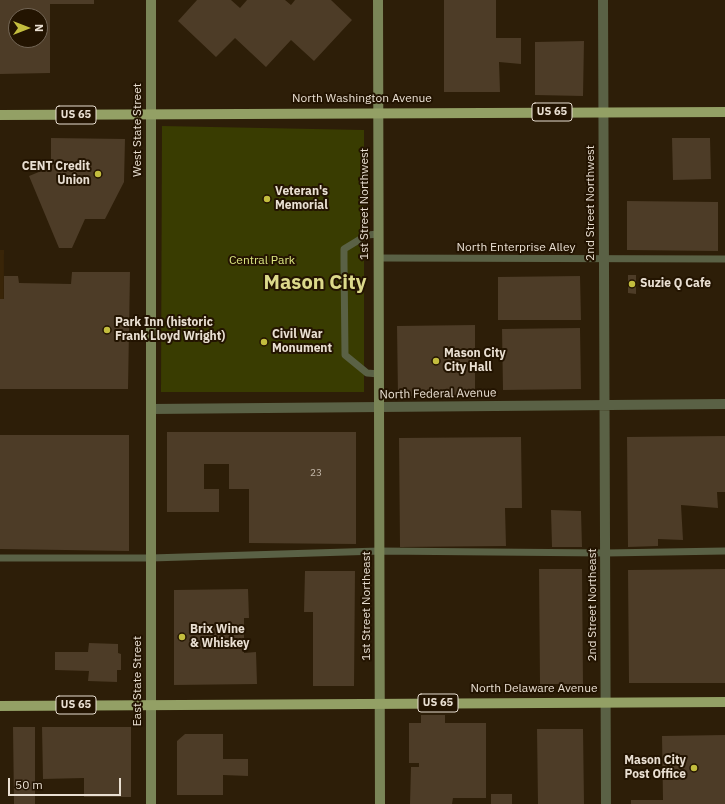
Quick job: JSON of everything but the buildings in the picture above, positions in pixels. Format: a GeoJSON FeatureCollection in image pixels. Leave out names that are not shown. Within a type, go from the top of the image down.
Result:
{"type":"FeatureCollection","features":[{"type":"Feature","properties":{"kind":"main road","name":"West State Street"},"geometry":{"type":"LineString","coordinates":[[151,0],[151,410]]}},
{"type":"Feature","properties":{"kind":"main road","name":"1st Street Northwest"},"geometry":{"type":"LineString","coordinates":[[378,0],[379,407]]}},
{"type":"Feature","properties":{"kind":"main road","name":"North Washington Avenue"},"geometry":{"type":"LineString","coordinates":[[0,114],[151,115],[378,112],[725,112]]}},
{"type":"Feature","properties":{"kind":"main road","name":"1st Street Northeast"},"geometry":{"type":"LineString","coordinates":[[379,407],[380,804]]}},
{"type":"Feature","properties":{"kind":"main road","name":"East State Street"},"geometry":{"type":"LineString","coordinates":[[151,410],[151,804]]}},
{"type":"Feature","properties":{"kind":"main road","name":"North Delaware Avenue"},"geometry":{"type":"LineString","coordinates":[[151,704],[725,702]]}},
{"type":"Feature","properties":{"kind":"main road","name":"US 65"},"geometry":{"type":"LineString","coordinates":[[0,706],[151,704]]}},
{"type":"Feature","properties":{"kind":"street","name":"2nd Street Northwest"},"geometry":{"type":"LineString","coordinates":[[603,0],[604,405]]}},
{"type":"Feature","properties":{"kind":"street","name":"North Federal Avenue"},"geometry":{"type":"LineString","coordinates":[[151,410],[725,404]]}},
{"type":"Feature","properties":{"kind":"street","name":"2nd Street Northeast"},"geometry":{"type":"LineString","coordinates":[[604,405],[606,553],[606,804]]}},
{"type":"Feature","properties":{"kind":"lane"},"geometry":{"type":"LineString","coordinates":[[379,234],[367,235],[344,249],[345,355],[367,373],[379,374]]}},
{"type":"Feature","properties":{"kind":"lane","name":"North Enterprise Alley"},"geometry":{"type":"LineString","coordinates":[[379,258],[725,259]]}},
{"type":"Feature","properties":{"kind":"lane"},"geometry":{"type":"LineString","coordinates":[[0,558],[151,558],[379,551],[606,553],[725,551]]}},
{"type":"Feature","properties":{"kind":"shaded area"},"geometry":{"type":"Polygon","coordinates":[[[0,250],[4,250],[3,389],[0,389],[0,250]]]}},
{"type":"Feature","properties":{"kind":"green space","name":"Central Park"},"geometry":{"type":"Polygon","coordinates":[[[162,126],[364,130],[364,392],[161,392],[162,126]]]}},
{"type":"Feature","properties":{"kind":"place","name":"CENT Credit Union"},"geometry":{"type":"Point","coordinates":[98,174]}},
{"type":"Feature","properties":{"kind":"place","name":"Veteran's Memorial"},"geometry":{"type":"Point","coordinates":[267,199]}},
{"type":"Feature","properties":{"kind":"place","name":"Suzie Q Cafe"},"geometry":{"type":"Point","coordinates":[632,284]}},
{"type":"Feature","properties":{"kind":"place","name":"Park Inn (historic Frank Lloyd Wright)"},"geometry":{"type":"Point","coordinates":[107,330]}},
{"type":"Feature","properties":{"kind":"place","name":"Civil War Monument"},"geometry":{"type":"Point","coordinates":[264,342]}},
{"type":"Feature","properties":{"kind":"place","name":"Mason City City Hall"},"geometry":{"type":"Point","coordinates":[436,361]}},
{"type":"Feature","properties":{"kind":"place","name":"Brix Wine & Whiskey"},"geometry":{"type":"Point","coordinates":[182,637]}},
{"type":"Feature","properties":{"kind":"place","name":"Mason City Post Office"},"geometry":{"type":"Point","coordinates":[694,768]}},
{"type":"Feature","properties":{"kind":"district","name":"Mason City"},"geometry":{"type":"Point","coordinates":[315,283]}}]}
